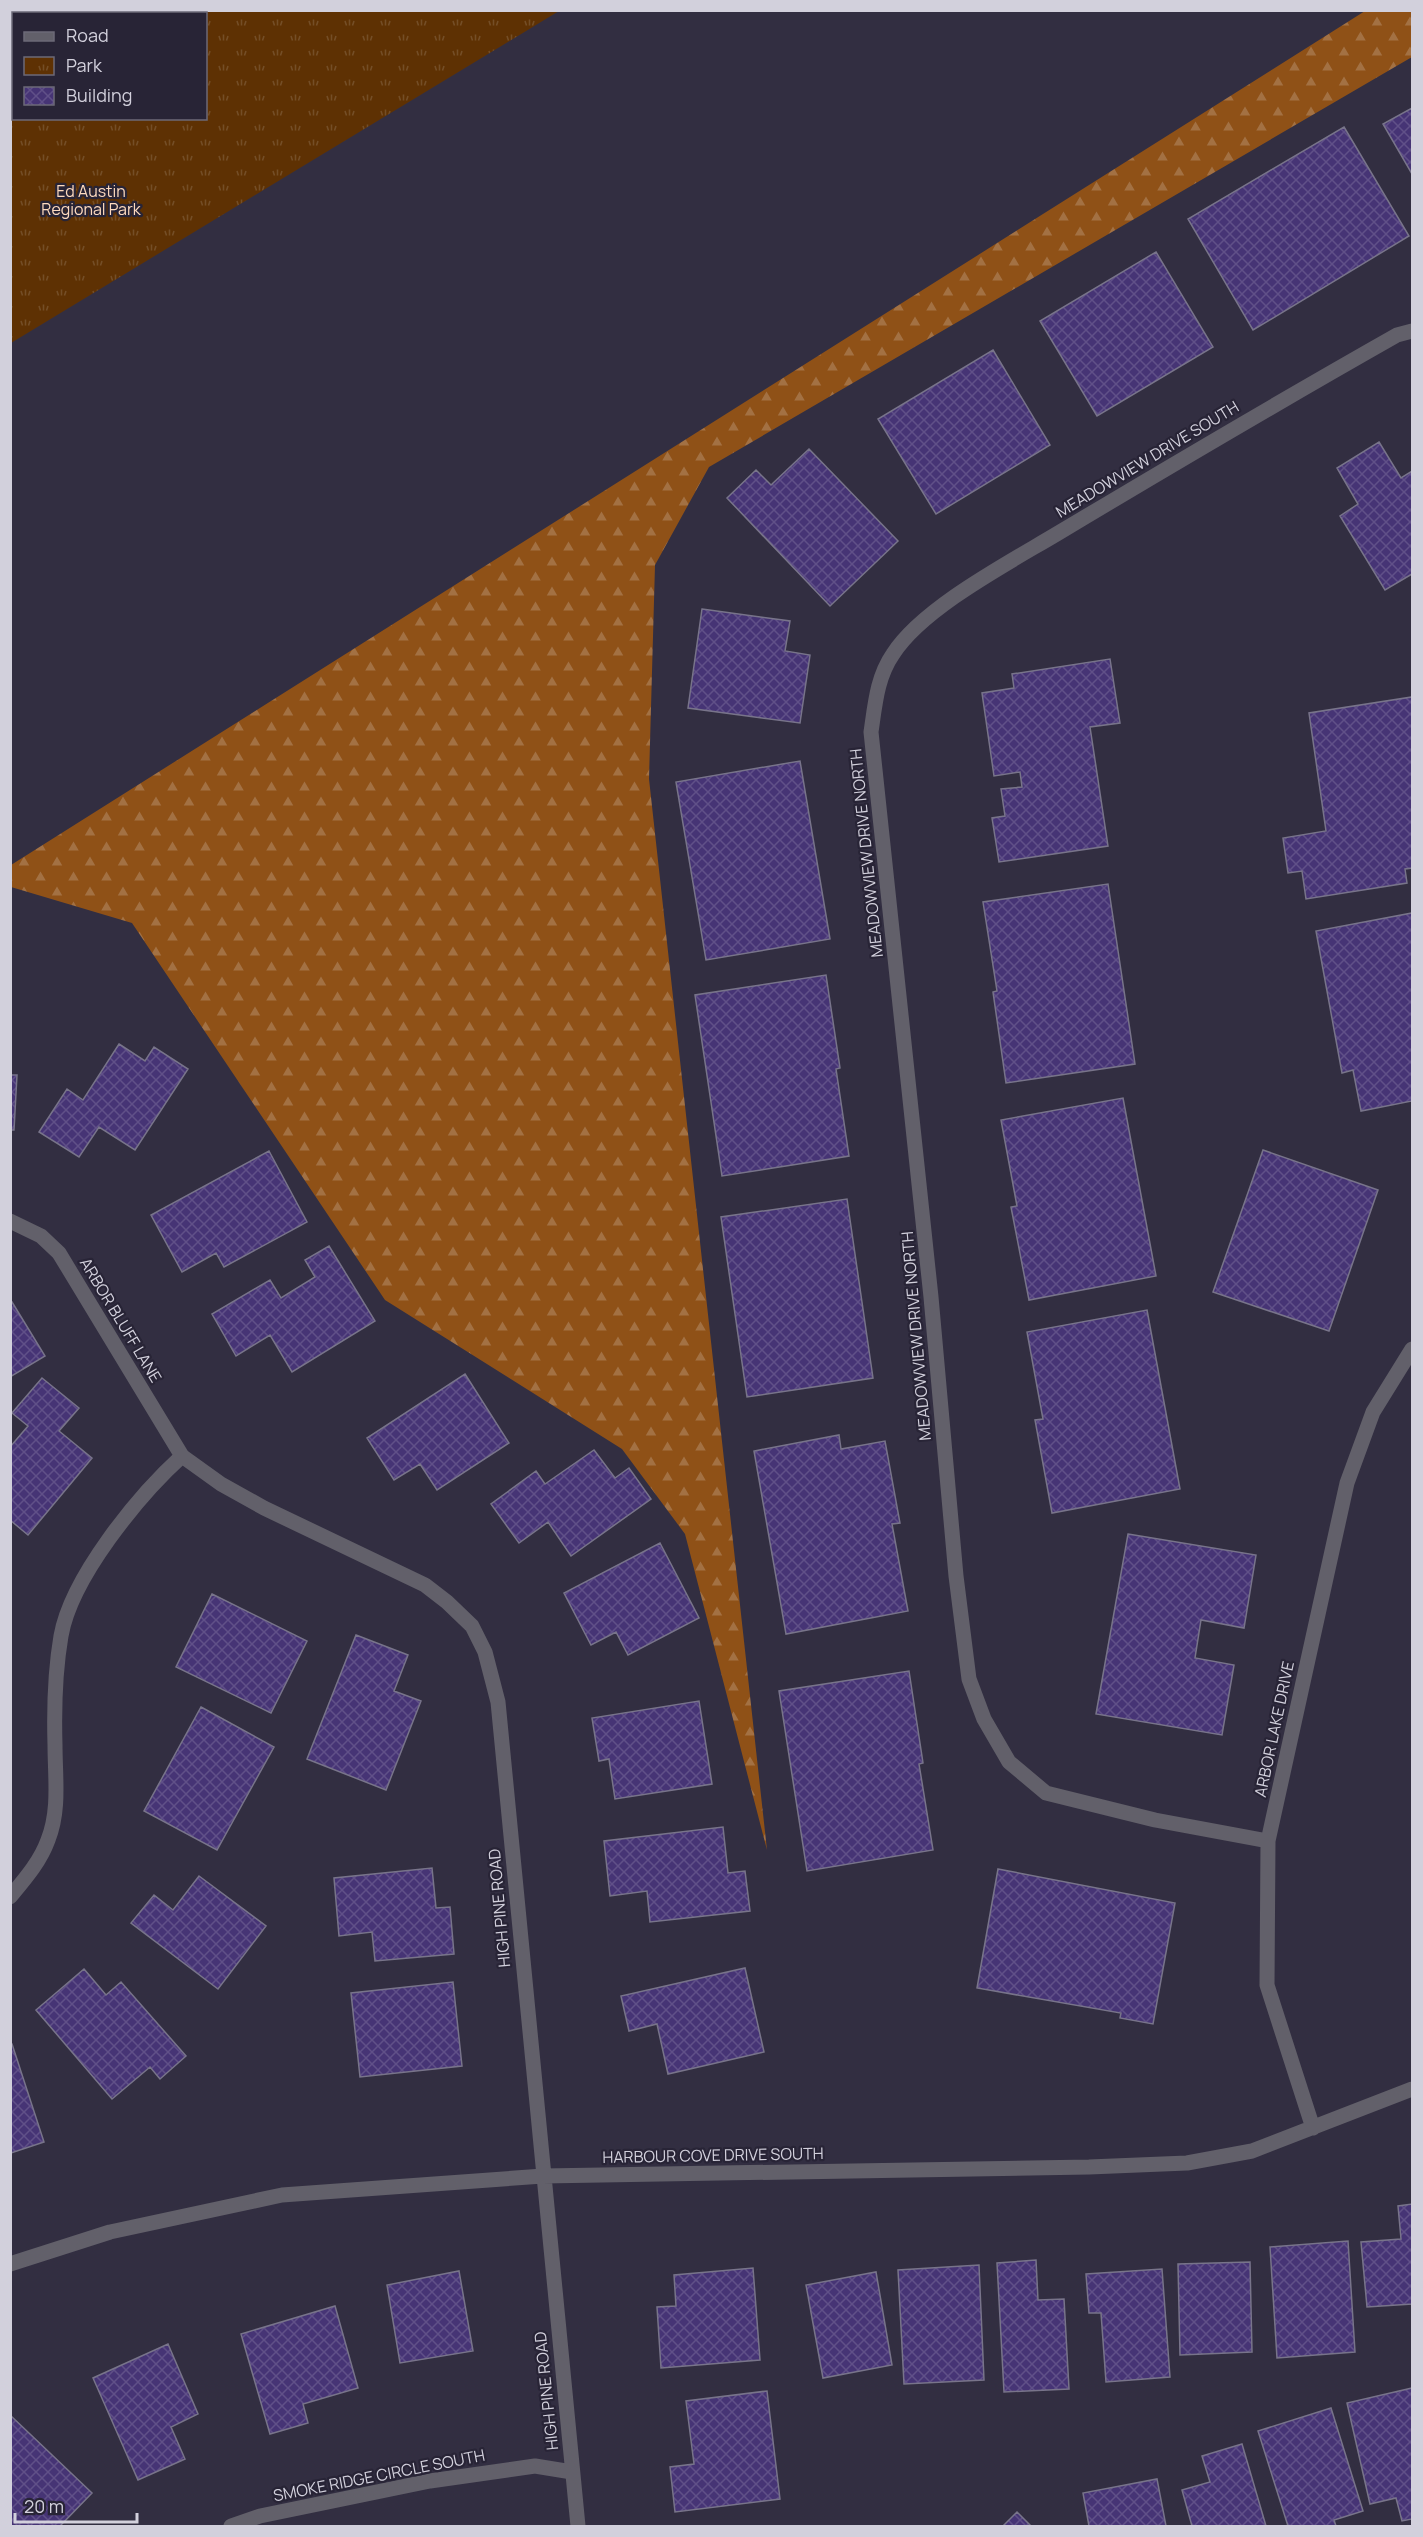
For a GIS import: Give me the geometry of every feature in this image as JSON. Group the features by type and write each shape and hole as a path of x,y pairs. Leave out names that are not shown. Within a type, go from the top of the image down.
{"street":[{"name":"MEADOWVIEW DRIVE SOUTH","path":"909,633 980,580 1397,335 1413,331"},
{"name":"MEADOWVIEW DRIVE NORTH","path":"909,633 892,654 879,683 871,732 931,1297 956,1576 969,1679 984,1719 1009,1762 1046,1793 1155,1820 1268,1841"},
{"name":"ARBOR BLUFF LANE","path":"10,1221 41,1236 59,1253 182,1456"},
{"name":"ARBOR LAKE DRIVE","path":"1313,2128 1267,1985 1268,1841 1347,1483 1373,1412 1413,1349"},
{"path":"10,1897 37,1864 49,1838 55,1809 56,1690 61,1634 78,1589 111,1538 155,1480 182,1456"},
{"name":"HIGH PINE ROAD","path":"182,1456 221,1485 264,1508 426,1585 472,1626 485,1652 498,1702 578,2526"},
{"name":"HARBOUR COVE DRIVE SOUTH","path":"10,2264 110,2232 282,2195 543,2176 1089,2167 1188,2163 1252,2151 1413,2089"},
{"name":"SMOKE RIDGE CIRCLE SOUTH","path":"231,2526 260,2516 430,2481 535,2466 572,2472"}],"green space":[{"name":"Ed Austin Regional Park","path":"11,10 559,11 11,343"},
{"path":"1365,11 1412,11 1412,57 709,467 655,565 649,779 767,1850 685,1534 622,1449 385,1300 132,923 11,887 11,865"}],"building":[{"path":"1412,108 1412,174 1383,124"},
{"path":"1344,127 1409,236 1253,330 1188,219"},
{"path":"1156,252 1213,347 1097,416 1040,321"},
{"path":"993,350 1050,445 936,514 878,419"},
{"path":"1379,442 1401,478 1412,471 1412,574 1385,590 1340,516 1358,504 1337,468"},
{"path":"809,449 898,541 830,606 727,498 756,470 771,485"},
{"path":"702,609 790,621 785,651 810,655 800,723 688,708"},
{"path":"1110,659 1120,723 1090,727 1108,846 999,862 992,818 1005,816 1001,789 1022,787 1020,772 994,776 982,693 1014,688 1012,674"},
{"path":"1412,697 1412,868 1405,869 1407,883 1306,899 1302,871 1288,873 1283,838 1326,831 1309,713"},
{"path":"800,761 830,939 706,960 676,782"},
{"path":"1108,884 1135,1064 1006,1083 993,992 997,991 983,902"},
{"path":"1412,913 1412,1101 1361,1111 1353,1070 1342,1073 1316,931"},
{"path":"826,975 840,1068 836,1069 849,1156 722,1176 695,995"},
{"path":"119,1044 145,1061 154,1047 188,1069 135,1150 99,1127 79,1157 39,1132 67,1089 83,1100"},
{"path":"10,1075 17,1075 14,1130 10,1130"},
{"path":"1123,1098 1156,1276 1029,1300 1011,1207 1017,1206 1001,1120"},
{"path":"1263,1150 1378,1190 1329,1331 1213,1292"},
{"path":"269,1151 307,1222 224,1267 216,1253 182,1272 151,1215"},
{"path":"847,1199 873,1378 747,1397 721,1217"},
{"path":"329,1246 375,1321 292,1372 270,1335 236,1356 212,1314 270,1280 281,1298 315,1277 305,1260"},
{"path":"12,1302 45,1356 10,1377 10,1303"},
{"path":"1147,1310 1180,1489 1052,1513 1035,1420 1043,1419 1027,1332"},
{"path":"465,1374 509,1443 437,1490 420,1464 394,1480 367,1438"},
{"path":"42,1378 79,1408 59,1431 92,1458 28,1535 10,1520 10,1447 28,1426 12,1413"},
{"path":"839,1435 841,1449 885,1441 900,1523 892,1524 908,1611 786,1634 754,1451"},
{"path":"594,1450 615,1478 629,1468 651,1499 571,1556 548,1522 519,1543 491,1504 536,1471 545,1484"},
{"path":"1128,1534 1256,1555 1244,1628 1201,1620 1195,1658 1234,1665 1222,1735 1096,1714"},
{"path":"660,1543 699,1618 628,1655 616,1632 591,1645 564,1593"},
{"path":"212,1594 307,1641 271,1713 176,1667"},
{"path":"356,1635 408,1655 394,1691 421,1701 386,1790 307,1759"},
{"path":"909,1671 923,1763 919,1764 933,1850 807,1871 779,1691"},
{"path":"699,1701 712,1784 615,1799 609,1759 599,1761 592,1718"},
{"path":"201,1707 274,1747 217,1850 144,1811"},
{"path":"723,1827 728,1873 745,1871 750,1911 650,1922 647,1891 610,1896 604,1841"},
{"path":"432,1868 436,1908 450,1907 454,1954 375,1961 372,1932 339,1936 334,1878"},
{"path":"998,1869 1175,1903 1153,2024 1120,2018 1121,2013 977,1988"},
{"path":"199,1876 266,1926 218,1989 131,1923 154,1895 173,1910"},
{"path":"745,1968 764,2052 668,2074 657,2024 629,2031 621,1996"},
{"path":"84,1969 106,1995 121,1982 186,2056 160,2079 150,2067 112,2099 36,2010"},
{"path":"453,1982 462,2066 360,2077 351,1993"},
{"path":"10,2044 12,2044 44,2142 11,2153"},
{"path":"1412,2204 1412,2304 1367,2307 1361,2242 1401,2239 1398,2206"},
{"path":"1348,2241 1355,2352 1277,2358 1270,2247"},
{"path":"1036,2260 1038,2300 1064,2299 1069,2389 1004,2392 997,2263"},
{"path":"1250,2262 1252,2352 1180,2355 1178,2264"},
{"path":"979,2265 984,2380 904,2384 898,2270"},
{"path":"753,2268 760,2360 661,2368 657,2307 676,2306 674,2275"},
{"path":"1162,2269 1170,2377 1106,2382 1101,2313 1089,2313 1086,2274"},
{"path":"459,2271 473,2351 400,2363 387,2285"},
{"path":"876,2272 892,2365 823,2378 806,2285"},
{"path":"335,2306 358,2388 303,2404 308,2423 270,2434 241,2334"},
{"path":"168,2344 198,2414 171,2427 185,2459 138,2480 93,2378"},
{"path":"1412,2388 1412,2519 1402,2521 1396,2498 1370,2504 1347,2403"},
{"path":"767,2391 780,2499 675,2512 670,2467 694,2464 686,2401"},
{"path":"1331,2408 1363,2511 1334,2520 1336,2526 1288,2526 1258,2431"},
{"path":"10,2415 92,2493 60,2526 10,2526"},
{"path":"1242,2444 1266,2526 1192,2526 1182,2490 1210,2482 1202,2456"},
{"path":"1157,2479 1166,2526 1089,2526 1083,2493"},
{"path":"1017,2512 1031,2526 1003,2526"}]}
